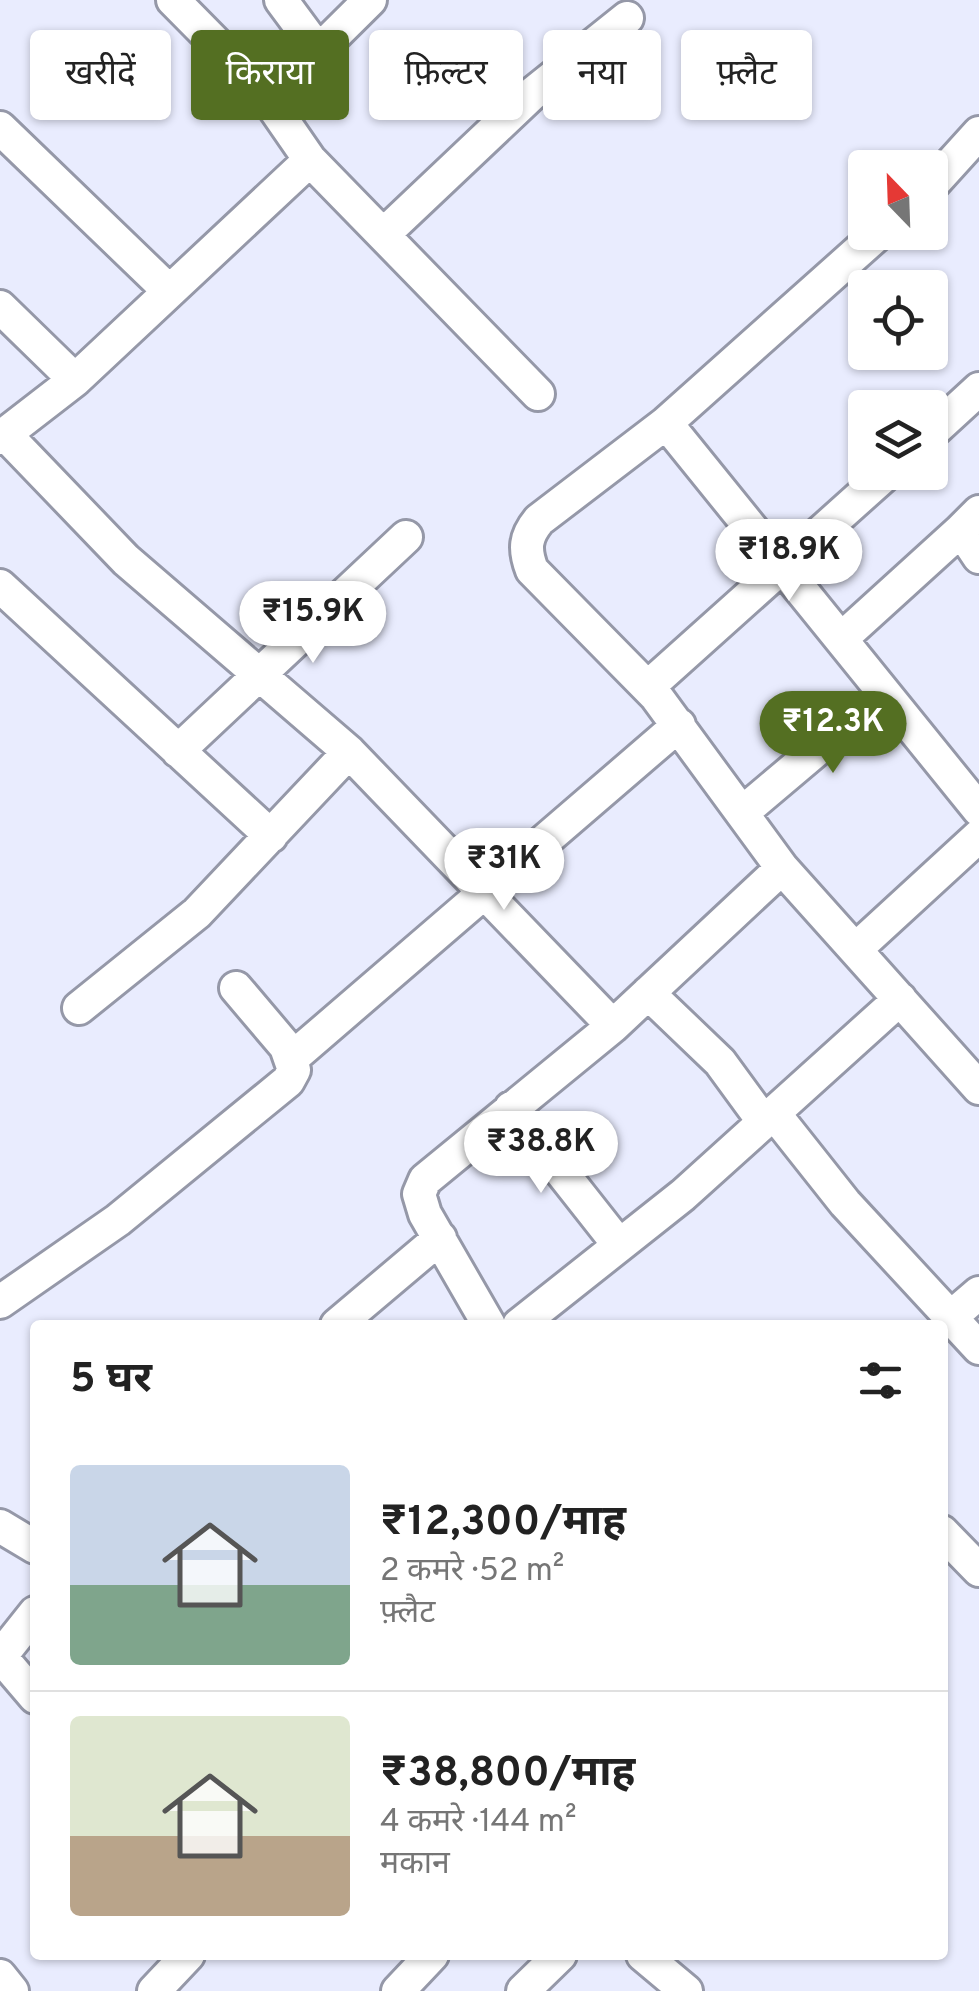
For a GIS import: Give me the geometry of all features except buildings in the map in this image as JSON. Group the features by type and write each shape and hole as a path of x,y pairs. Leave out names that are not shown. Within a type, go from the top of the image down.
{"street":[{"path":"173,0 202,30"},
{"path":"281,0 303,30"},
{"path":"339,30 370,0"},
{"path":"384,235 532,94 627,18"},
{"path":"283,120 310,160 538,394"},
{"path":"0,128 168,290"},
{"path":"948,167 979,133"},
{"path":"310,160 75,380 2,436 126,560 349,752 613,1026"},
{"path":"860,250 666,424 539,520 528,534 526,553 532,570 680,724 709,772 782,868 979,1088"},
{"path":"0,308 75,380"},
{"path":"948,418 979,390"},
{"path":"666,424 979,810"},
{"path":"648,687 868,490"},
{"path":"840,639 973,533"},
{"path":"178,750 406,537"},
{"path":"0,586 271,836"},
{"path":"742,812 884,693"},
{"path":"291,1059 680,724"},
{"path":"79,1008 196,913 349,752"},
{"path":"856,949 979,836"},
{"path":"486,1320 418,1194 425,1180 613,1026 782,868"},
{"path":"0,1302 118,1220 288,1082 294,1070 291,1059 236,988"},
{"path":"648,993 720,1062 758,1114 780,1122 845,1203 979,1348"},
{"path":"524,1320 772,1118 900,999"},
{"path":"511,1108 620,1245"},
{"path":"343,1320 440,1238"},
{"path":"950,1317 979,1292"},
{"path":"0,1526 30,1544"},
{"path":"948,1538 979,1570"},
{"path":"30,1619 0,1657 30,1692"},
{"path":"154,1991 183,1960"},
{"path":"398,1991 427,1960"},
{"path":"523,1991 555,1960"},
{"path":"649,1960 686,1991"},
{"path":"0,1976 12,1991"}]}
